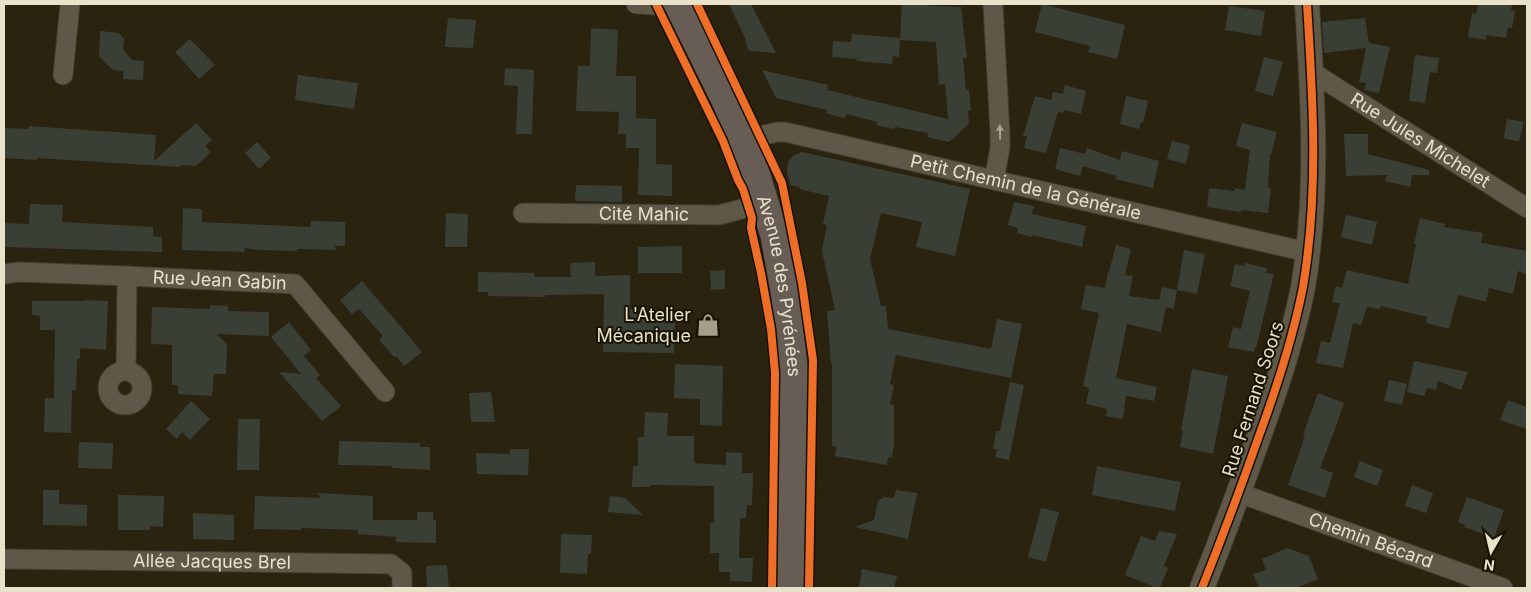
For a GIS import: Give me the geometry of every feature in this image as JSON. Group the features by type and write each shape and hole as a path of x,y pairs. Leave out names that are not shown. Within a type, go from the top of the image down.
{"main road":[{"name":"Avenue des Pyrénées","path":"678,4 743,140 775,236 785,294 794,372 792,588"}],"street":[{"path":"63,75 70,4"},
{"path":"636,4 661,4"},
{"path":"993,4 1000,134 1000,148 994,180"},
{"name":"Rue Fernand Soors","path":"1202,588 1239,493 1286,357 1302,287 1308,252 1314,161 1312,72 1307,4"},
{"name":"Rue Jules Michelet","path":"1312,72 1527,208"},
{"name":"Petit Chemin de la Générale","path":"743,140 785,132 1308,252"},
{"name":"Cité Mahic","path":"523,213 719,215 765,203"},
{"name":"Rue Jean Gabin","path":"4,274 19,272 295,284 385,392"},
{"path":"126,371 127,276"},
{"name":"Chemin Bécard","path":"1239,493 1503,588"},
{"name":"Allée Jacques Brel","path":"4,559 391,564 402,573 402,588"}],"building":[{"path":"729,4 751,4 776,53 749,51 746,40"},
{"path":"902,4 961,7 967,58 963,58 966,90 969,90 971,110 968,111 969,124 949,142 927,137 928,133 876,125 877,122 846,114 845,118 835,116 826,113 827,110 776,98 762,70 828,85 827,90 948,119 945,84 939,85 936,42 900,40"},
{"path":"1042,4 1125,25 1117,59 1088,52 1090,46 1035,32"},
{"path":"1478,4 1512,4 1511,10 1515,11 1512,28 1508,27 1506,38 1486,35 1486,40 1468,37 1472,13 1476,14"},
{"path":"1229,6 1265,11 1261,36 1225,30"},
{"path":"448,18 476,20 473,48 445,47"},
{"path":"1365,18 1369,43 1390,47 1379,93 1364,90 1366,83 1359,82 1366,48 1324,53 1322,22"},
{"path":"591,28 618,30 616,76 636,76 636,118 656,119 656,164 672,165 672,196 638,195 639,148 626,148 626,134 618,134 619,112 576,111 578,66 590,66"},
{"path":"100,31 119,33 124,39 123,49 132,60 144,61 143,80 123,79 123,71 113,70 99,56"},
{"path":"852,34 900,38 899,57 893,56 892,64 832,57 833,41 851,42"},
{"path":"190,39 215,65 199,79 175,52"},
{"path":"1415,55 1439,58 1437,73 1430,72 1425,103 1409,101"},
{"path":"1264,57 1283,62 1273,96 1255,91"},
{"path":"505,68 534,70 532,134 516,134 518,86 504,85"},
{"path":"298,75 358,83 354,109 295,100"},
{"path":"1065,85 1086,91 1081,114 1064,110 1063,113 1058,112 1046,153 1024,148 1027,136 1023,136 1035,96 1051,100 1053,92 1063,94"},
{"path":"1126,96 1148,101 1143,123 1141,122 1139,129 1120,124"},
{"path":"1507,119 1524,122 1519,142 1504,138"},
{"path":"196,123 212,140 205,146 211,152 196,166 180,165 180,167 37,158 37,160 4,158 4,128 29,129 29,126 156,135 154,161"},
{"path":"1242,123 1277,132 1270,154 1268,188 1271,189 1268,213 1242,210 1241,212 1207,207 1209,188 1234,191 1235,188 1245,190 1250,150 1236,146"},
{"path":"1344,134 1368,134 1368,154 1429,170 1429,175 1412,175 1410,187 1385,181 1387,175 1346,176"},
{"path":"1172,141 1190,145 1186,164 1167,159"},
{"path":"257,142 271,158 259,169 245,153"},
{"path":"1060,148 1085,154 1087,148 1120,160 1122,151 1159,161 1153,188 1115,179 1116,176 1083,166 1080,176 1055,169"},
{"path":"802,152 970,189 955,256 916,247 922,222 881,213 870,259 881,306 886,306 888,329 991,349 997,319 1022,324 1011,378 896,355 890,384 894,385 890,404 894,405 894,445 892,458 888,457 887,465 835,456 836,447 832,446 832,363 827,311 835,310 822,251 827,225 823,224 829,196 790,185 787,172 788,161 794,155"},
{"path":"576,185 622,186 622,202 575,201"},
{"path":"1014,202 1034,206 1032,214 1086,226 1082,247 1017,233 1018,228 1008,225"},
{"path":"30,204 63,205 62,222 153,227 153,236 162,237 162,252 4,247 4,223 29,224"},
{"path":"183,208 202,209 202,222 310,227 311,221 345,222 345,246 335,246 336,250 297,249 297,251 245,248 244,252 182,250"},
{"path":"446,213 468,214 467,247 445,247"},
{"path":"1346,215 1377,222 1372,245 1341,237"},
{"path":"1420,218 1445,224 1444,227 1483,233 1481,243 1527,251 1527,275 1518,271 1513,294 1489,288 1486,302 1458,295 1449,329 1426,323 1427,317 1381,306 1380,309 1367,307 1361,325 1353,323 1343,368 1316,363 1321,341 1330,343 1340,303 1332,302 1336,286 1342,288 1347,270 1408,284"},
{"path":"1116,245 1131,249 1125,275 1133,276 1129,296 1159,300 1162,287 1177,290 1174,309 1166,307 1161,332 1127,324 1116,378 1157,387 1154,401 1126,396 1123,419 1106,416 1107,409 1086,404 1089,388 1083,386 1099,313 1081,309 1086,285 1105,288"},
{"path":"682,246 682,273 638,273 638,247"},
{"path":"1184,250 1205,254 1197,294 1177,290"},
{"path":"595,262 595,276 630,275 630,309 675,310 674,353 603,352 604,294 545,295 545,297 488,296 488,292 478,292 478,272 534,273 534,277 571,277 570,263"},
{"path":"1245,263 1267,268 1266,273 1274,274 1254,352 1228,347 1233,327 1241,329 1250,291 1230,286 1235,264 1244,266"},
{"path":"725,270 725,289 711,290 710,271"},
{"path":"362,281 422,352 404,366 379,340 383,336 359,309 352,314 340,300"},
{"path":"32,301 108,301 106,350 80,348 80,358 77,359 76,390 72,390 71,433 44,432 45,398 54,398 55,330 40,330 40,316 32,315"},
{"path":"210,305 228,306 228,311 269,312 269,336 216,334 227,344 226,374 214,374 212,396 178,394 178,385 172,385 172,345 151,344 152,307 210,309"},
{"path":"289,322 311,350 304,356 320,375 316,378 341,406 322,421 279,372 301,374 271,337"},
{"path":"1414,361 1468,372 1461,390 1438,381 1436,390 1427,388 1424,396 1407,392"},
{"path":"675,364 723,366 722,426 700,425 700,399 674,398"},
{"path":"1192,369 1228,376 1213,454 1180,447 1183,431 1181,430"},
{"path":"1389,380 1407,384 1402,405 1384,401"},
{"path":"1010,382 1024,385 1009,460 995,457 997,449 993,449 996,431 1000,431"},
{"path":"491,392 495,422 471,422 469,393"},
{"path":"1318,393 1344,403 1320,468 1333,473 1325,498 1288,485"},
{"path":"1508,400 1527,407 1527,429 1500,420"},
{"path":"191,401 210,419 190,440 182,432 177,439 166,429"},
{"path":"645,412 668,413 667,436 694,436 694,463 726,465 726,452 742,453 742,473 753,473 752,505 747,505 746,518 740,518 739,558 753,558 752,582 730,581 730,572 719,572 719,553 710,553 710,523 714,523 714,486 650,485 650,487 632,487 633,466 638,466 638,437 644,437"},
{"path":"238,419 260,419 259,470 237,470"},
{"path":"339,441 420,443 420,447 430,447 430,470 392,468 392,466 338,465"},
{"path":"79,442 113,443 112,469 78,468"},
{"path":"510,449 529,449 528,475 477,474 476,453 510,454"},
{"path":"1360,461 1383,470 1377,486 1354,477"},
{"path":"1097,466 1181,482 1175,511 1092,495"},
{"path":"1412,485 1433,493 1426,513 1405,506"},
{"path":"43,490 59,490 59,504 87,505 87,526 43,525"},
{"path":"896,490 917,493 908,539 855,527 874,520 878,501 884,497 894,498"},
{"path":"317,493 373,496 373,520 417,520 417,512 433,512 433,520 436,520 436,543 396,542 396,537 358,534 358,530 254,529 255,496 321,498"},
{"path":"118,495 164,496 163,527 150,526 150,530 118,530"},
{"path":"610,496 625,498 643,515 608,512"},
{"path":"1467,497 1504,510 1494,538 1464,527 1465,525 1458,522"},
{"path":"1041,508 1059,512 1046,562 1028,557"},
{"path":"193,513 234,515 234,540 193,539"},
{"path":"1159,531 1177,534 1164,566 1168,568 1160,588 1157,588 1125,575 1141,536 1155,541"},
{"path":"561,534 592,535 591,554 588,554 587,574 560,573"},
{"path":"1287,548 1309,556 1318,579 1296,588 1259,588 1253,574 1266,570 1262,559"},
{"path":"447,565 449,588 427,588 426,566"},
{"path":"862,569 897,576 894,588 859,588"}],"cycle path":[{"path":"656,4 723,141 743,189 752,218 751,228 771,329 775,373 772,588"},
{"path":"697,4 782,183 802,283 813,360 809,588"},
{"path":"1202,588 1272,399 1289,344 1303,287 1308,252 1313,181 1313,110 1307,4"}],"place":[{"name":"L'Atelier Mécanique","path":"708,325"}]}
